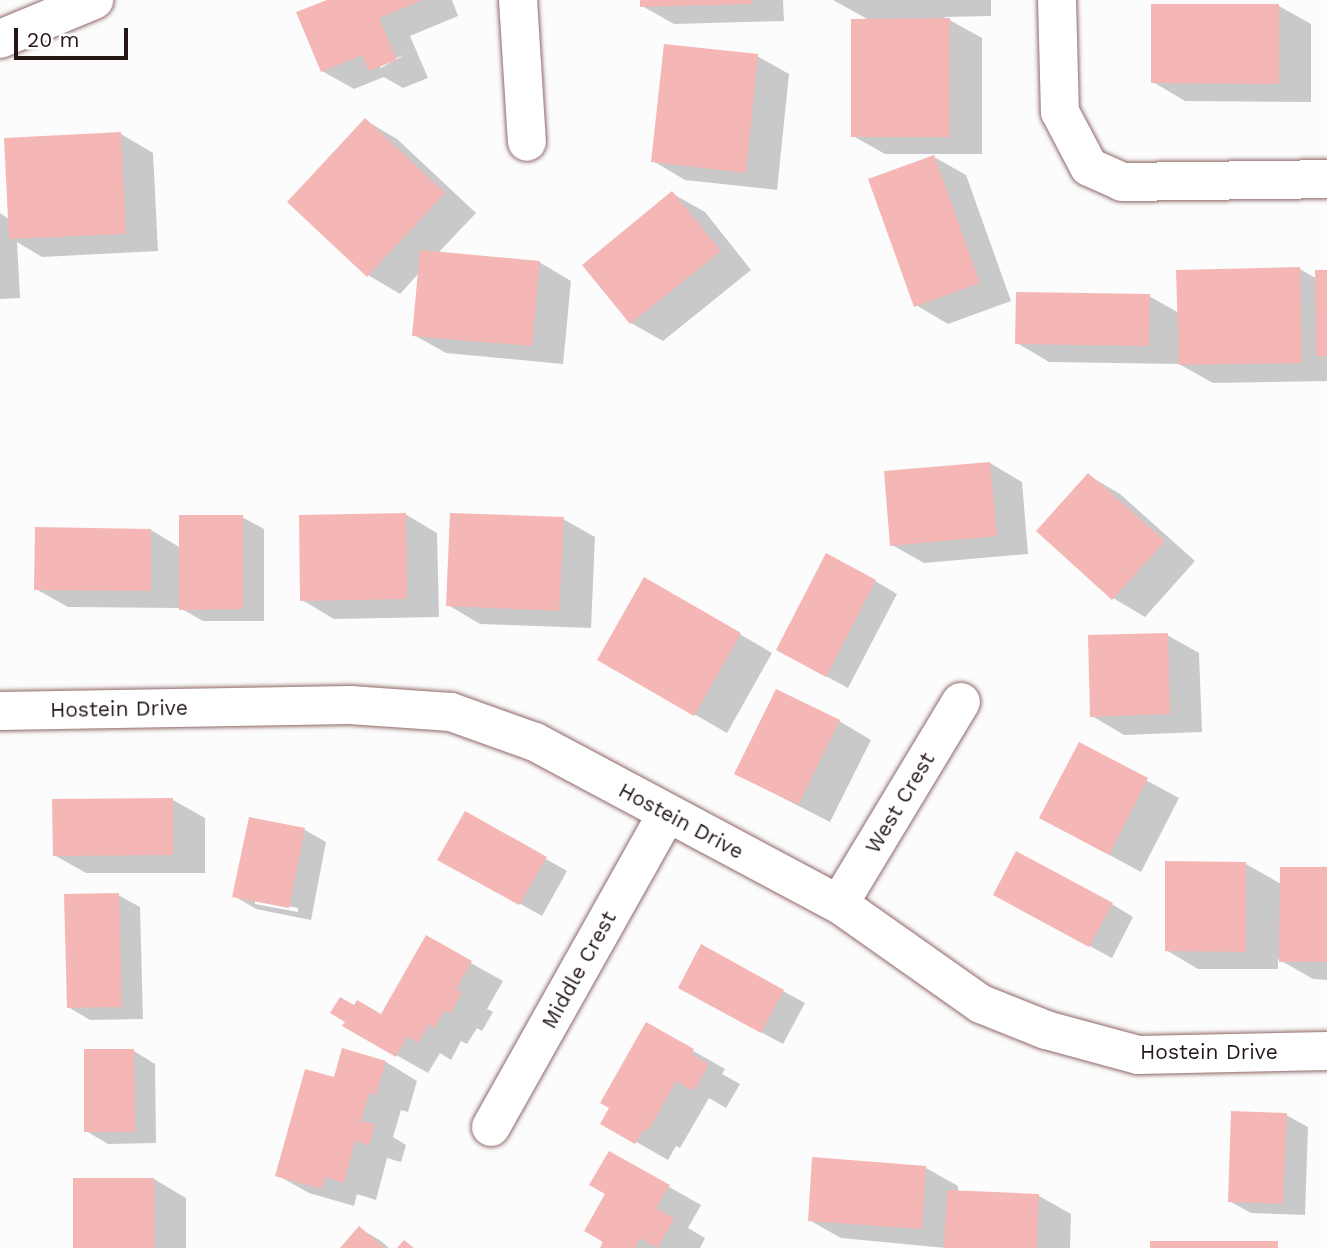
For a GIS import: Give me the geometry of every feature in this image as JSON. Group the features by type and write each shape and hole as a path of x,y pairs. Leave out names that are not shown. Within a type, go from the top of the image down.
{"street":[{"path":"0,39 94,0"},
{"path":"518,0 527,142"},
{"path":"1057,0 1060,112 1089,167 1122,182 1327,179"},
{"name":"West Crest","path":"839,904 961,702"},
{"name":"Hostein Drive","path":"0,711 350,705 451,712 536,741 667,814 839,904 981,1004 1046,1030 1138,1055 1327,1051"},
{"name":"Middle Crest","path":"491,1126 667,814"}],"building":[{"path":"327,0 422,0 379,18 397,60 369,71 362,55 321,72 296,12"},
{"path":"640,0 752,0 752,4 640,7"},
{"path":"1151,4 1279,4 1279,84 1151,83"},
{"path":"950,18 950,137 851,137 851,19"},
{"path":"664,44 758,54 746,173 651,162"},
{"path":"365,118 445,193 367,277 287,202"},
{"path":"121,132 126,234 9,239 4,138"},
{"path":"934,155 980,283 914,307 868,179"},
{"path":"672,191 721,251 630,324 582,265"},
{"path":"420,250 540,261 532,346 412,336"},
{"path":"1300,267 1302,363 1179,365 1176,270"},
{"path":"1315,270 1327,270 1327,356 1316,356"},
{"path":"1016,292 1150,294 1149,346 1015,344"},
{"path":"990,462 997,536 890,546 884,471"},
{"path":"1088,473 1165,541 1112,600 1036,531"},
{"path":"406,513 407,599 300,601 299,515"},
{"path":"450,513 564,517 559,611 446,606"},
{"path":"179,515 243,515 243,609 179,610"},
{"path":"35,527 151,529 151,591 34,590"},
{"path":"826,553 876,580 826,677 776,650"},
{"path":"644,577 741,633 694,716 597,660"},
{"path":"1168,633 1170,714 1090,717 1088,635"},
{"path":"776,689 840,720 798,805 734,774"},
{"path":"1079,742 1148,778 1109,855 1039,818"},
{"path":"173,798 173,855 53,856 52,799"},
{"path":"465,811 547,857 519,905 437,860"},
{"path":"249,817 305,828 289,908 232,897"},
{"path":"1016,851 1113,903 1089,947 993,895"},
{"path":"1165,861 1246,862 1246,952 1165,951"},
{"path":"1280,867 1327,867 1327,962 1279,962"},
{"path":"119,893 122,1007 67,1008 64,894"},
{"path":"426,935 472,961 456,989 462,992 450,1014 444,1011 435,1028 429,1024 418,1043 407,1036 396,1057 342,1026 345,1022 330,1013 340,997 354,1005 357,1000 381,1014"},
{"path":"701,944 784,990 761,1033 678,988"},
{"path":"646,1022 694,1049 691,1054 709,1064 694,1091 676,1081 648,1131 644,1129 635,1144 600,1124 609,1108 600,1103"},
{"path":"342,1048 386,1061 376,1095 369,1093 361,1121 375,1124 369,1145 355,1141 344,1183 325,1177 322,1189 275,1176 305,1069 334,1077"},
{"path":"84,1049 134,1049 135,1132 84,1132"},
{"path":"1231,1111 1287,1113 1283,1204 1228,1202"},
{"path":"609,1151 670,1185 656,1208 674,1218 658,1248 640,1238 635,1248 600,1248 603,1242 584,1231 605,1194 589,1185"},
{"path":"812,1157 926,1166 922,1229 808,1221"},
{"path":"73,1178 154,1178 155,1248 73,1248"},
{"path":"947,1190 1039,1194 1037,1248 944,1248"},
{"path":"359,1226 384,1248 340,1248"},
{"path":"404,1240 414,1248 397,1248"},
{"path":"1150,1241 1278,1241 1278,1248 1150,1248"}]}
